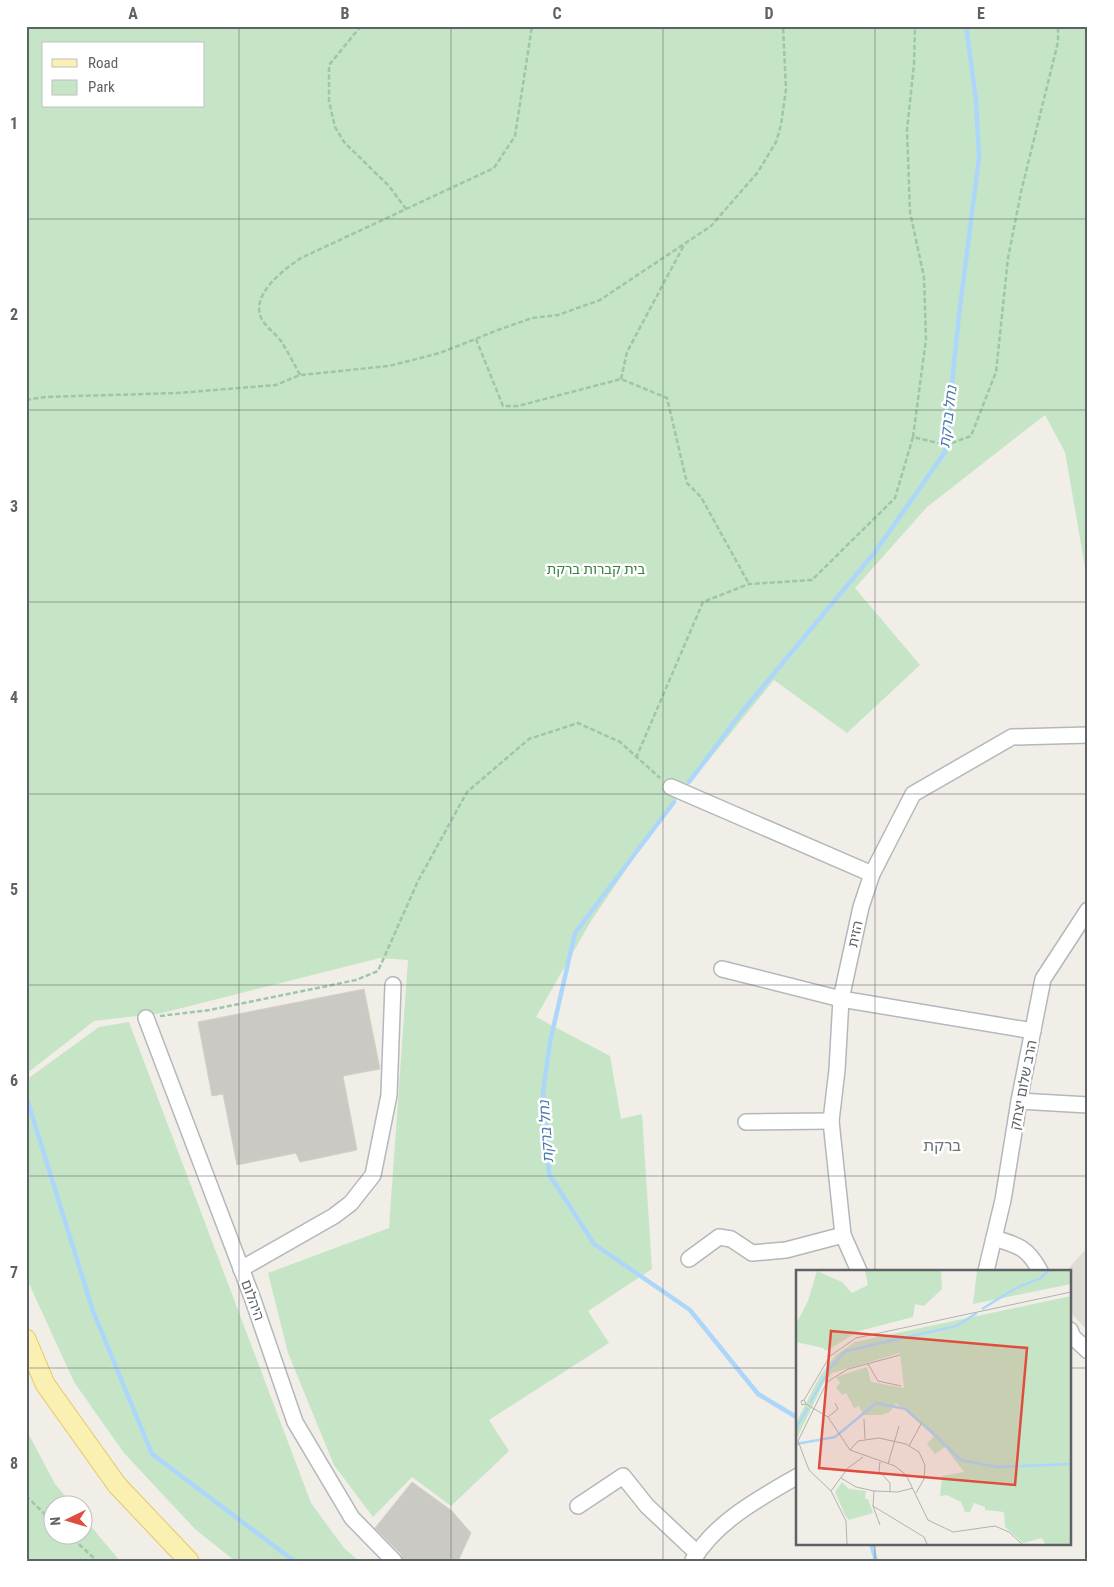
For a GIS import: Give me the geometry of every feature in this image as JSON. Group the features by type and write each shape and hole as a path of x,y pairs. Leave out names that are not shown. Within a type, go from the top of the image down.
{"main road":[{"path":"26,1338 45,1384 117,1485 189,1561"}],"street":[{"name":"הזית","path":"859,1270 843,1235 831,1121 837,1070 841,999 860,907 872,874 913,794 1012,737 1088,735"},
{"path":"671,787 872,874"},
{"name":"הרב שלום יצחק","path":"986,1270 1003,1200 1019,1101 1043,979 1088,910"},
{"path":"722,969 841,999 1033,1032"},
{"path":"241,1269 334,1216 351,1203 374,1175 389,1095 393,985"},
{"name":"היהלום","path":"146,1018 241,1269 294,1422 352,1518 394,1561"},
{"path":"1019,1101 1088,1104"},
{"path":"746,1122 831,1121"},
{"path":"689,1259 719,1236 731,1239 752,1253 786,1250 843,1235"},
{"path":"994,1238 1018,1245 1029,1252 1039,1270"},
{"path":"1072,1334 1088,1351"},
{"path":"578,1506 623,1476 647,1506 695,1557 722,1526 750,1504 796,1477"}],"path":[{"path":"361,26 329,65 329,101 335,127 344,142 389,186 406,210"},
{"path":"300,375 280,340 262,320 259,312 263,294 279,273 301,258 494,168 515,136 532,26"},
{"path":"26,400 45,396 178,393 276,385 300,375 389,366 440,353 532,318 558,315 600,300 711,226 758,172 776,142 786,89 783,26"},
{"path":"636,758 703,602 749,584 812,580 895,498 912,437 926,339 924,277 910,212 907,130 914,64 915,26"},
{"path":"912,437 946,445 970,436 996,372 1008,258 1021,192 1058,42 1058,26"},
{"path":"621,379 627,352 685,243"},
{"path":"476,338 503,406 518,406 621,379 667,398 687,483 701,497 721,530 749,584"},
{"path":"146,1018 210,1010 356,980 378,971 418,881 467,792 529,739 578,723 620,742 671,787"},
{"path":"26,1496 42,1511"},
{"path":"79,1544 97,1561"}],"shaded area":[{"path":"1088,1247 1088,1331 1072,1314 1072,1270 1067,1270"}],"green space":[{"name":"בית קברות ברקת","path":"26,26 1088,26 1088,584 1065,452 1045,415 927,507 855,588 920,665 847,733 774,680 660,820 591,921 536,1017 610,1056 621,1119 642,1114 652,1269 588,1311 609,1343 489,1420 509,1451 451,1506 412,1477 373,1517 334,1465 288,1353 268,1273 389,1228 408,960 380,958 162,1013 94,1021 26,1074"},
{"path":"129,1022 311,1503 344,1548 359,1561 235,1561 195,1529 124,1453 74,1382 26,1277 26,1080 99,1027"},
{"path":"26,1429 55,1484 64,1494 42,1494 42,1544 92,1544 92,1528 120,1561 26,1561"}],"building":[{"path":"364,989 380,1069 343,1076 357,1150 300,1162 296,1153 237,1165 223,1094 212,1096 198,1022"},
{"path":"412,1482 452,1511 471,1533 458,1561 403,1561 401,1554 375,1528"}],"waterway":[{"name":"נחל ברקת","path":"689,782 741,713 875,552 945,452 959,315 979,158 976,100 966,26"},
{"name":"נחל ברקת","path":"674,802 575,933 550,1042 543,1092 549,1174 594,1244 690,1310 758,1394 796,1417"},
{"path":"26,1096 93,1311 152,1454 294,1561"},
{"name":"נחל ברקת","path":"871,1544 876,1561"}],"district":[{"name":"ברקת","path":"942,1145"}]}
